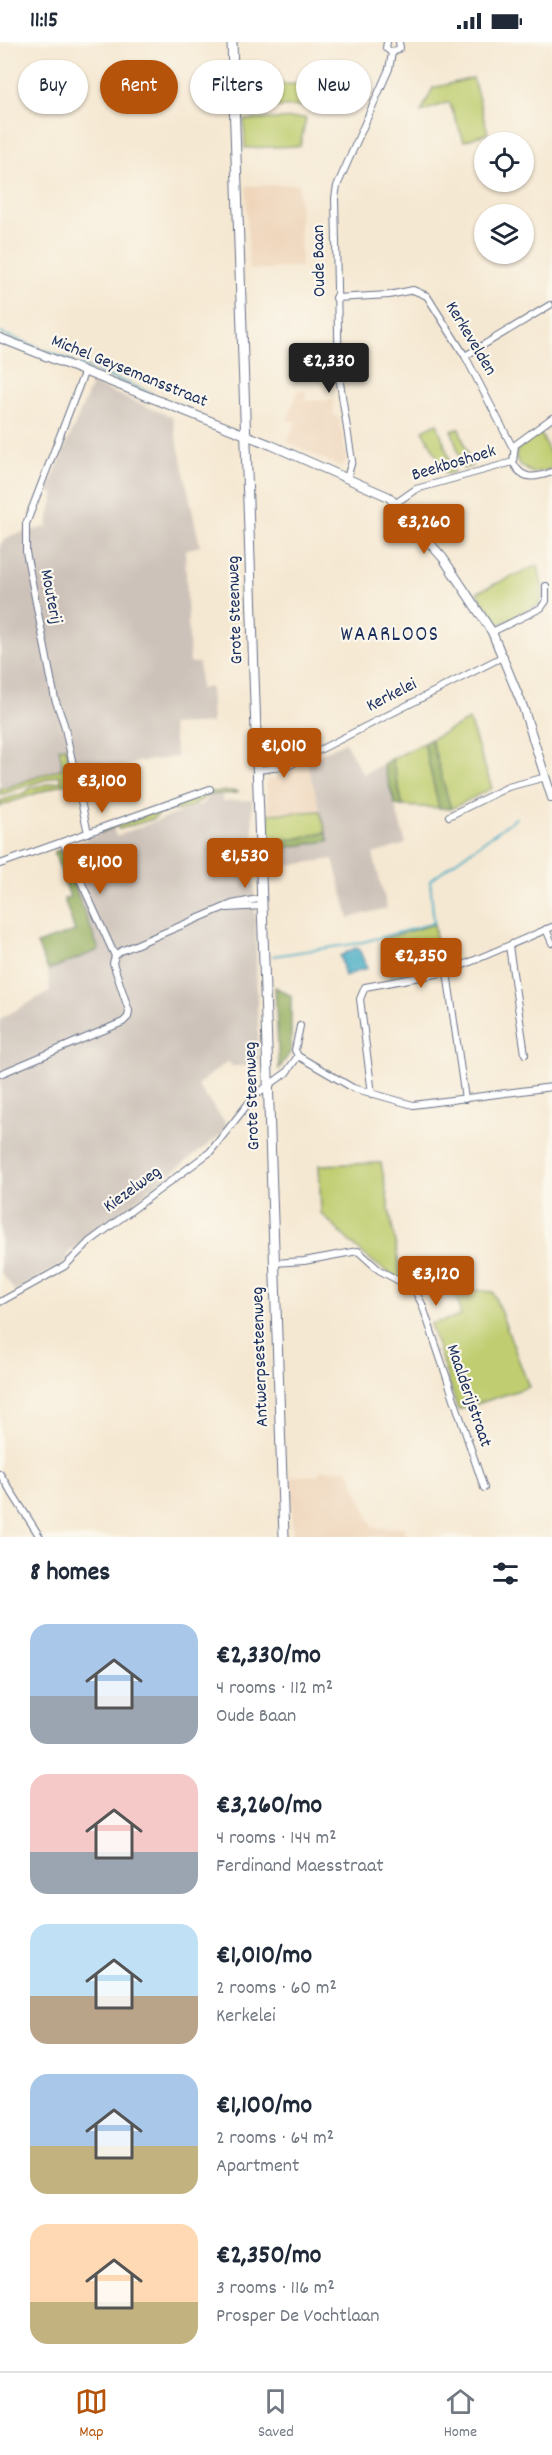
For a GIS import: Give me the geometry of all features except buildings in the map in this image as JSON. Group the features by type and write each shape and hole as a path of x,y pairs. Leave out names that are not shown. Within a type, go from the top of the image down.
{"main road":[{"name":"Grote Steenweg","path":"232,42 272,1177"},
{"name":"Antwerpsesteenweg","path":"272,1177 284,1537"}],"street":[{"name":"Oude Baan","path":"347,478 352,461 339,376 336,298 337,186 389,69 392,53 398,51 399,42"},
{"path":"385,43 387,50 392,53"},
{"name":"Kerkevelden","path":"336,298 420,291 427,296 465,356 513,448"},
{"path":"465,356 550,305"},
{"name":"Michel Geysemansstraat","path":"0,338 347,478 383,493 396,503 458,578 492,632 504,656 552,798"},
{"name":"Mouterij","path":"84,373 30,508 26,538 55,699 64,724 87,833"},
{"path":"513,462 513,448 518,442 552,418"},
{"name":"Beekboshoek","path":"396,503 416,489 513,462 520,473 528,477 552,472"},
{"path":"492,632 541,609 546,601 546,586"},
{"name":"Kerkelei","path":"258,766 288,766 504,656"},
{"path":"449,816 508,787 546,777"},
{"path":"0,864 210,789"},
{"path":"0,1074 123,1022 128,1017 129,1011 114,970 115,956 63,842"},
{"path":"115,956 232,904 263,902"},
{"path":"372,1094 361,992 373,984 447,972 549,928 552,943"},
{"path":"509,946 525,1054"},
{"path":"447,972 465,1099"},
{"path":"300,1026 295,1050 298,1056 353,1088 417,1105 552,1087"},
{"name":"Kiezelweg","path":"0,1302 65,1266 89,1242 210,1152 255,1095 286,1073 298,1056"},
{"name":"Maalderijstraat","path":"274,1263 304,1261 358,1251 379,1270 414,1289 422,1304 483,1488"},
{"path":"0,1474 40,1537"}],"shaded area":[{"path":"299,184 301,267 249,270 246,186"},
{"path":"92,384 172,417 200,546 185,550 190,663 199,663 200,689 210,687 212,723 171,725 177,757 138,762 80,782 72,781 65,747 59,749 63,768 0,790 0,544 12,535 47,527 54,494 47,491"},
{"path":"298,390 306,390 306,401 333,400 334,415 339,418 347,461 341,467 287,442 296,422 287,419"},
{"path":"345,742 363,774 383,764 406,844 373,854 387,908 349,918 333,859 270,868 269,850 328,841 307,761"},
{"path":"307,761 320,811 268,814 266,778 274,778"},
{"path":"211,795 222,795 223,801 252,800 259,1066 232,1066 228,1061 197,1085 227,1125 223,1133 69,1252 66,1262 15,1291 0,1271 0,1019 50,991 48,970 37,944 75,931 64,899 70,897 54,852 113,828 116,836 202,804"},
{"path":"348,1469 373,1528 404,1527 405,1537 293,1537 291,1476 319,1475 320,1470"}],"green space":[{"path":"473,78 488,132 474,132 474,138 464,141 449,102 421,112 433,88"},
{"path":"284,84 296,84 296,106 284,107"},
{"path":"306,118 300,146 245,148 244,120"},
{"path":"437,423 454,472 446,474 423,430"},
{"path":"459,428 472,466 463,469 452,431"},
{"path":"540,432 552,458 552,469 533,473 518,462 516,456 517,451 526,441"},
{"path":"538,565 543,590 540,604 498,625 477,592"},
{"path":"469,720 492,788 451,809 431,739"},
{"path":"431,739 451,809 439,808 424,743"},
{"path":"424,743 439,808 403,806 392,759"},
{"path":"66,747 72,781 0,806 0,801 24,793 31,788 62,781 59,775 0,795 0,790 63,768 59,748"},
{"path":"392,759 403,806 395,805 383,764"},
{"path":"238,791 237,793 207,795 183,810 166,808 153,819 119,829 117,826 101,833 100,831 209,792"},
{"path":"320,811 326,832 295,839 269,840 268,814"},
{"path":"326,832 329,841 269,850 269,840 295,839"},
{"path":"60,850 99,950 48,970 37,944 75,931 64,899 70,897 54,852"},
{"path":"434,924 437,945 432,947 434,964 437,967 389,975 383,939"},
{"path":"275,987 291,996 291,1051 279,1069"},
{"path":"381,1163 402,1281 369,1258 321,1213 319,1165"},
{"path":"455,1288 493,1292 529,1387 458,1410 430,1324 461,1316"}],"water":[{"path":"355,948 359,949 367,968 345,976 340,956"}],"waterway":[{"path":"0,333 40,348"},
{"path":"45,350 73,362"},
{"path":"78,364 151,393"},
{"path":"273,956 359,943 434,923 430,880 516,818"}],"district":[{"name":"WAARLOOS","path":"390,636"}]}
